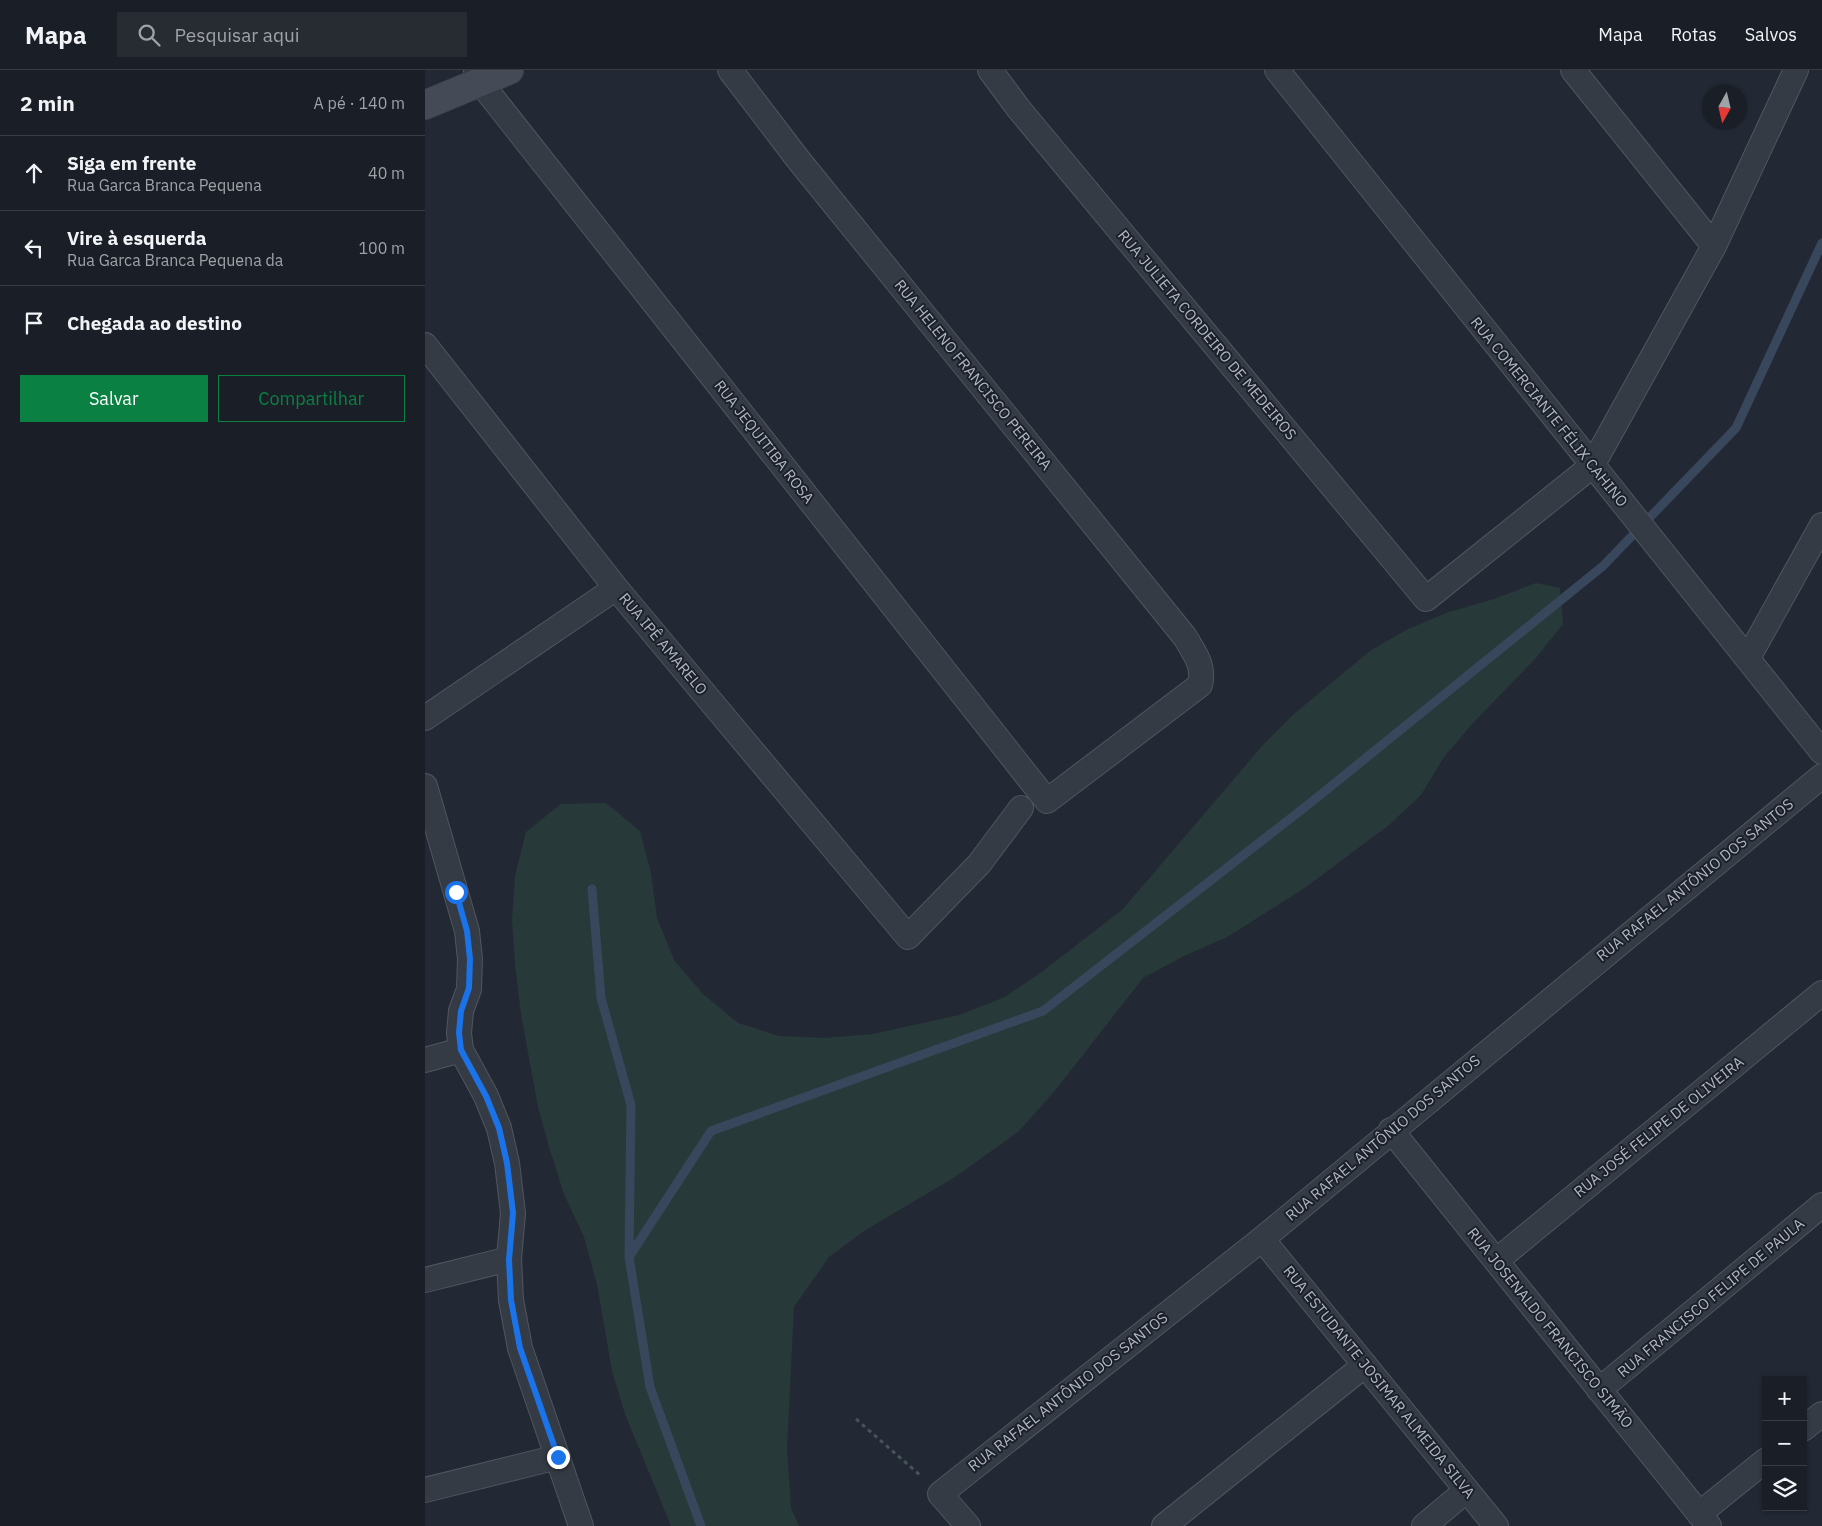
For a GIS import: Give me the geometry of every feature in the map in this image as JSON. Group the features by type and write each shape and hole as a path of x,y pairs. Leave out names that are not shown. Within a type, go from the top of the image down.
{"street":[{"path":"425,105 478,76 509,70"},
{"name":"RUA HELENO FRANCISCO PEREIRA","path":"729,70 797,158 1185,637 1201,664 1202,676 1200,685 1047,801"},
{"name":"RUA JULIETA CORDEIRO DE MEDEIROS","path":"990,70 1018,108 1426,599 1591,466"},
{"name":"RUA COMERCIANTE FÉLIX CAHINO","path":"1277,70 1591,466 1822,752"},
{"path":"1573,70 1714,246"},
{"path":"1591,466 1714,246 1796,70"},
{"name":"RUA JEQUITIBA ROSA","path":"478,76 1047,801"},
{"name":"RUA IPÊ AMARELO","path":"425,345 616,588 908,937 979,864 1021,808"},
{"path":"1748,658 1822,525"},
{"path":"425,718 616,588"},
{"name":"RUA RAFAEL ANTÔNIO DOS SANTOS","path":"939,1494 1263,1238 1391,1130 1822,776"},
{"path":"425,786 433,843 467,931 470,959 469,988 461,1011 459,1033 461,1050 486,1096 499,1128 507,1163 513,1213 509,1260 511,1300 520,1348 581,1526"},
{"name":"RUA JOSÉ FELIPE DE OLIVEIRA","path":"1496,1261 1822,993"},
{"path":"425,1060 461,1050"},
{"name":"RUA JOSENALDO FRANCISCO SIMÃO","path":"1391,1130 1704,1520"},
{"name":"RUA FRANCISCO FELIPE DE PAULA","path":"1599,1390 1822,1205"},
{"name":"RUA ESTUDANTE JOSIMAR ALMEIDA SILVA","path":"1263,1238 1496,1526"},
{"path":"425,1280 509,1260"},
{"path":"1164,1526 1365,1365"},
{"path":"1807,1427 1822,1414"},
{"path":"425,1490 558,1457"},
{"path":"1704,1520 1762,1464"},
{"path":"1424,1526 1467,1490"},
{"path":"939,1494 968,1526"}],"path":[{"path":"856,1419 895,1451 939,1494"}],"shaded area":[{"path":"1536,583 1560,588 1563,624 1535,659 1472,724 1444,757 1421,795 1389,825 1306,887 1229,936 1184,956 1143,978 1054,1092 1018,1132 955,1177 864,1231 829,1257 794,1307 787,1449 791,1508 799,1526 671,1526 625,1414 612,1371 597,1284 584,1237 564,1194 538,1107 521,1014 512,920 515,876 526,832 561,804 606,803 640,831 651,873 657,918 674,960 703,994 738,1023 779,1036 824,1038 873,1034 959,1015 1005,997 1043,971 1123,909 1263,745 1295,713 1370,651 1406,630 1449,612 1494,599"}],"waterway":[{"path":"701,1526 650,1387 629,1257 711,1131 1043,1011 1309,804 1603,566 1736,428 1822,243"},
{"path":"592,889 601,998 631,1105 629,1257"}],"route":[{"path":"456,892 467,931 470,959 469,988 461,1011 459,1033 461,1050 486,1096 499,1128 507,1163 513,1213 509,1260 511,1300 520,1348 540,1411 558,1457"}]}
